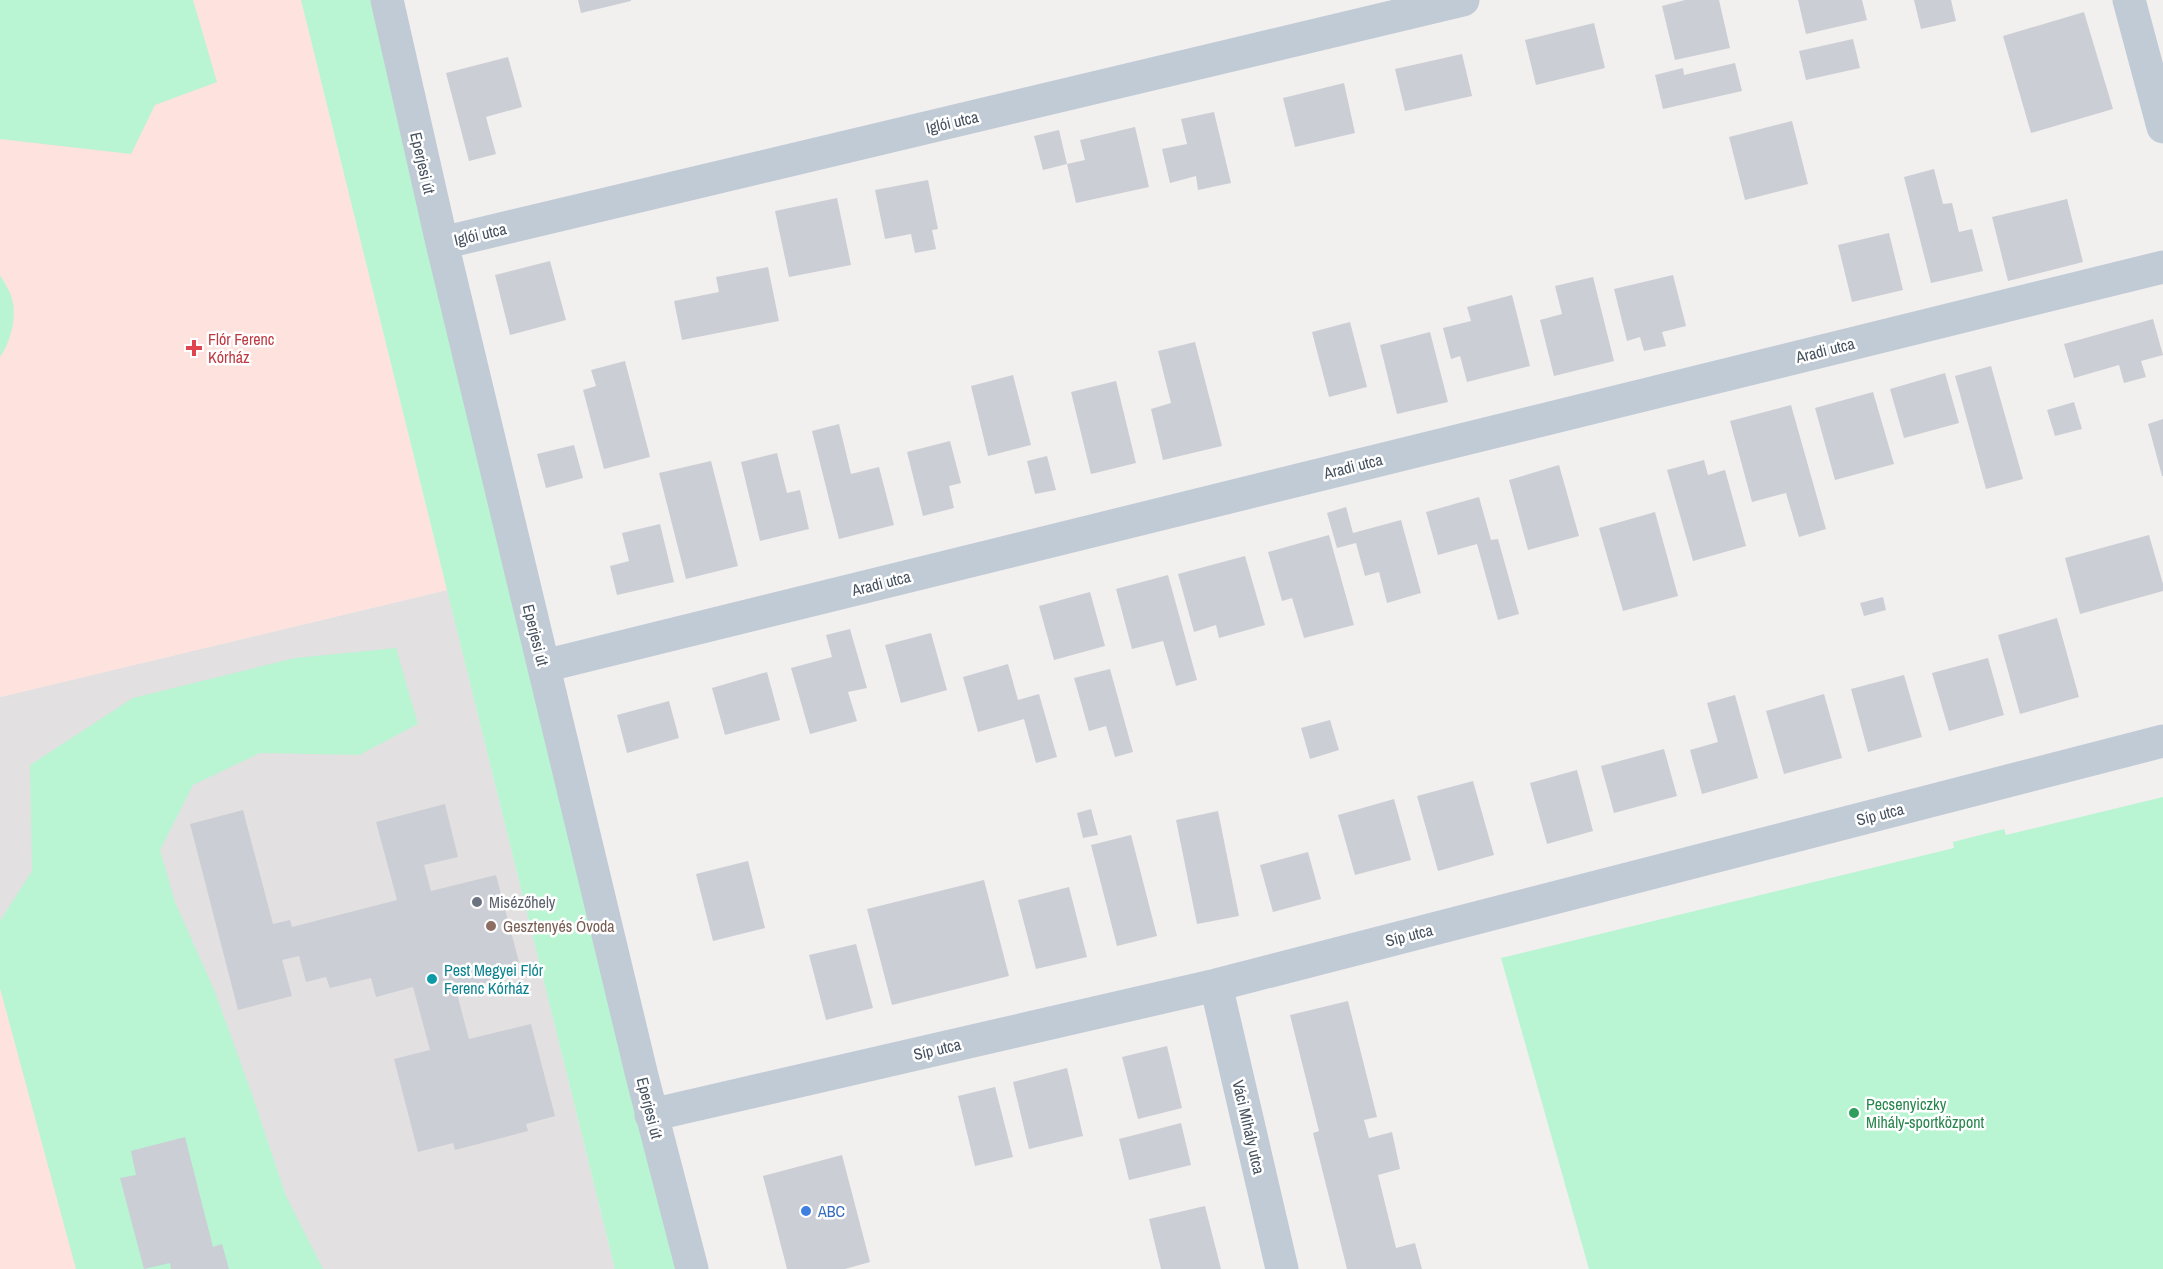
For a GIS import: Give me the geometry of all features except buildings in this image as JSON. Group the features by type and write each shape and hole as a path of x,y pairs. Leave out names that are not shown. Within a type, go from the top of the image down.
{"street":[{"name":"Eperjesi út","path":"387,0 442,243 651,1115 692,1269"},
{"name":"Iglói utca","path":"442,243 1462,0"},
{"path":"2129,0 2163,126"},
{"name":"Aradi utca","path":"544,666 2163,267"},
{"name":"Síp utca","path":"651,1115 1216,985 2163,741"},
{"name":"Váci Mihály utca","path":"1216,985 1282,1269"}],"shaded area":[{"name":"Flór Ferenc Kórház","path":"0,0 301,0 447,590 0,697"},
{"path":"447,590 615,1269 76,1269 0,988 0,697"},
{"path":"0,988 76,1269 0,1269"}],"green space":[{"path":"0,0 193,0 217,82 155,105 131,154 0,139"},
{"path":"301,0 401,0 679,1269 615,1269"},
{"path":"0,275 10,293 14,311 10,336 0,357"},
{"path":"396,648 418,724 359,755 260,753 193,785 160,850 175,902 215,992 286,1196 323,1269 76,1269 0,988 0,921 32,871 30,765 133,698 295,658"},
{"name":"Pecsenyiczky Mihály-sportközpont","path":"2163,797 2163,1269 1589,1269 1501,958 1954,848 1953,842 2004,829 2006,835"}],"place":[{"name":"Flór Ferenc Kórház","path":"194,348"},
{"name":"Misézőhely","path":"477,902"},
{"name":"Gesztenyés Óvoda","path":"491,926"},
{"name":"Pest Megyei Flór Ferenc Kórház","path":"432,979"},
{"name":"Pecsenyiczky Mihály-sportközpont","path":"1854,1113"},
{"name":"ABC","path":"806,1211"}]}
